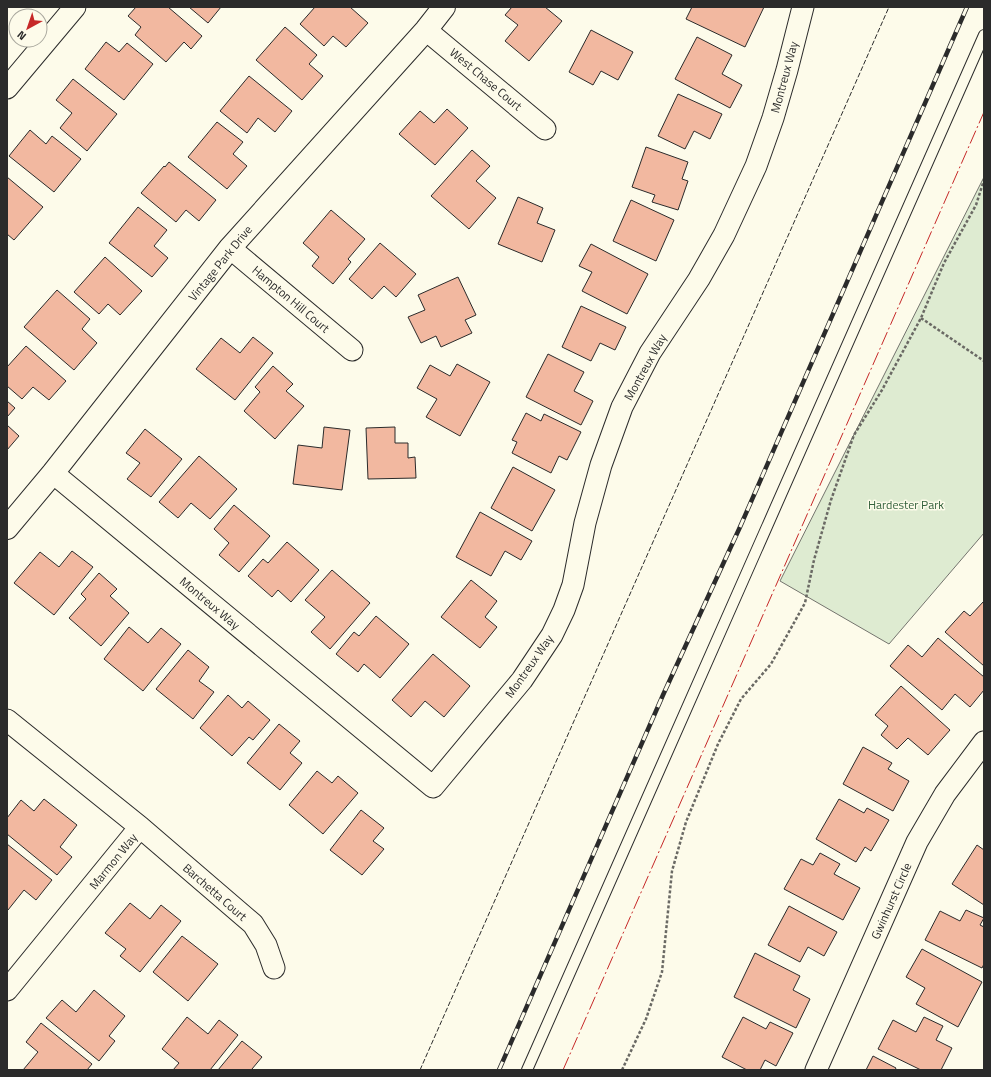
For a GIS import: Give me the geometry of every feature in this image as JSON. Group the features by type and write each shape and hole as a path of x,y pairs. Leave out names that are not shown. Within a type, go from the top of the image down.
{"street":[{"path":"7,88 75,7"},
{"name":"Vintage Park Drive","path":"7,528 53,473 230,248 426,30 444,7"},
{"name":"Montreux Way","path":"53,473 433,787 522,680 552,635 564,610 572,584 585,523 601,464 622,407 650,353 724,235 756,166 775,111 803,7"},
{"name":"West Chase Court","path":"426,30 545,129"},
{"name":"Hampton Hill Court","path":"230,248 352,350"},
{"name":"Marmon Way","path":"7,720 140,827 7,990"},
{"name":"Gwinhurst Circle","path":"816,1070 917,842 945,794 984,742"},
{"name":"Barchetta Court","path":"140,827 253,924 266,945 274,968"}],"lane":[{"path":"527,1070 984,35"}],"path":[{"path":"622,1070 646,1019 662,972 672,871 686,822 718,744 741,699 771,664 805,604 814,560 831,500 854,435 882,390 921,318 944,263 976,205 984,180"},
{"path":"921,318 984,361"}],"green space":[{"name":"Hardester Park","path":"984,177 984,533 889,644 780,581"}],"building":[{"path":"136,7 168,7 202,36 191,49 184,42 166,62 135,35 141,27 128,16"},
{"path":"189,7 221,7 208,23"},
{"path":"315,7 350,7 368,23 346,47 333,36 324,46 300,24"},
{"path":"512,7 545,7 562,21 529,61 505,41 518,25 505,15"},
{"path":"692,7 764,7 745,47 686,19"},
{"path":"285,27 317,55 309,64 323,76 302,100 256,60"},
{"path":"591,30 633,52 618,80 601,71 593,85 569,72"},
{"path":"697,37 732,55 722,74 742,85 730,108 675,79"},
{"path":"106,42 119,52 127,43 153,64 124,100 85,69"},
{"path":"249,76 292,111 275,132 258,118 247,133 220,111"},
{"path":"73,79 117,114 87,151 60,128 72,113 56,100"},
{"path":"678,94 722,114 710,139 694,131 685,149 658,136"},
{"path":"447,109 468,128 435,165 399,134 420,111 434,123"},
{"path":"217,122 243,142 233,154 247,166 227,189 188,157"},
{"path":"30,130 46,144 52,136 81,159 54,192 9,156"},
{"path":"646,147 688,162 682,179 688,181 678,210 652,202 655,195 632,187"},
{"path":"472,150 490,166 476,181 496,198 469,229 431,196"},
{"path":"169,162 216,200 199,221 186,210 176,222 141,193"},
{"path":"7,177 43,207 14,240 7,234"},
{"path":"518,197 543,208 537,223 555,230 542,262 498,244"},
{"path":"631,200 674,220 656,261 613,241"},
{"path":"138,207 167,230 154,246 168,258 152,277 109,243"},
{"path":"331,210 365,239 348,259 351,262 333,284 312,266 319,257 303,243"},
{"path":"380,243 416,274 396,297 384,286 372,299 349,279"},
{"path":"591,244 648,274 627,314 582,291 592,272 579,266"},
{"path":"105,257 142,291 120,315 108,304 99,314 74,292"},
{"path":"458,277 476,315 465,320 472,333 441,347 436,336 421,343 408,317 425,310 418,295"},
{"path":"57,290 90,319 82,329 97,343 74,370 24,327"},
{"path":"581,306 626,327 615,350 600,343 591,361 562,347"},
{"path":"253,337 273,353 235,400 196,369 221,338 240,353"},
{"path":"26,346 66,381 49,400 33,387 22,399 7,386 7,367"},
{"path":"548,354 584,372 574,391 593,401 581,425 526,397"},
{"path":"457,364 490,382 460,436 426,417 437,399 417,388 430,365 450,376"},
{"path":"273,366 293,384 286,391 304,406 275,439 244,411 260,392 255,387"},
{"path":"7,401 15,408 7,417"},
{"path":"526,413 541,421 544,414 581,432 567,460 559,456 551,473 512,453 517,442 512,440"},
{"path":"7,425 19,436 7,450"},
{"path":"324,427 350,430 342,490 293,484 298,445 322,448"},
{"path":"395,427 395,443 408,443 408,458 415,457 416,478 368,479 366,428"},
{"path":"145,429 182,459 151,497 127,479 140,463 126,453"},
{"path":"199,456 237,489 210,519 191,503 178,518 159,502"},
{"path":"513,467 555,490 532,531 491,508"},
{"path":"234,505 270,536 239,572 219,555 229,543 214,529"},
{"path":"480,512 532,541 521,560 505,551 491,576 456,557"},
{"path":"287,542 319,570 291,602 278,590 272,597 248,576 263,559 268,563"},
{"path":"72,551 93,567 54,615 14,583 40,552 59,567"},
{"path":"332,570 370,603 330,649 311,632 325,617 305,600"},
{"path":"99,573 117,589 110,596 129,613 101,646 69,618 86,599 81,594"},
{"path":"471,580 497,601 485,617 497,627 480,648 441,617"},
{"path":"984,601 984,666 945,632 964,611 970,616"},
{"path":"376,616 409,644 380,678 364,664 358,672 336,654 354,632 359,636"},
{"path":"129,627 148,643 161,628 181,644 143,691 104,659"},
{"path":"938,638 984,677 984,690 970,707 955,694 942,710 890,666 908,645 922,657"},
{"path":"188,650 209,667 199,681 214,692 193,719 156,689"},
{"path":"433,654 470,686 444,717 425,701 411,717 392,700"},
{"path":"901,686 950,730 928,755 908,738 897,749 881,735 888,726 875,715"},
{"path":"228,695 242,708 248,701 270,720 253,740 249,737 232,756 200,728"},
{"path":"279,724 300,741 290,753 302,763 280,790 247,763"},
{"path":"863,747 892,763 888,769 909,781 893,811 843,784"},
{"path":"317,771 332,783 338,776 358,793 323,834 289,805"},
{"path":"44,799 77,825 60,847 72,857 57,875 7,834 7,818 21,800 34,811"},
{"path":"839,799 864,813 867,808 889,820 871,851 865,847 856,862 816,839"},
{"path":"361,810 384,828 373,841 384,849 362,875 330,850"},
{"path":"7,844 52,880 36,900 24,890 8,910 7,909"},
{"path":"977,845 984,850 984,905 952,884"},
{"path":"820,853 840,864 834,874 860,888 843,920 784,889 801,859 813,865"},
{"path":"130,903 150,919 161,905 181,921 140,972 120,956 126,949 105,933"},
{"path":"789,906 837,932 824,956 808,947 800,962 768,945"},
{"path":"966,910 984,918 980,925 984,927 984,964 982,968 925,940 940,911 960,921"},
{"path":"182,936 218,964 188,1001 153,972"},
{"path":"922,949 982,982 958,1027 916,1004 925,988 906,977"},
{"path":"755,953 800,976 793,990 810,999 796,1028 734,997"},
{"path":"94,990 125,1016 109,1036 115,1041 99,1061 46,1018 62,1000 76,1012"},
{"path":"187,1017 208,1034 219,1020 238,1035 210,1070 173,1070 179,1063 162,1049"},
{"path":"743,1017 766,1029 770,1022 793,1033 776,1066 765,1060 760,1070 747,1070 722,1057"},
{"path":"924,1017 943,1026 936,1040 952,1048 941,1070 921,1070 878,1049 893,1020 916,1032"},
{"path":"41,1023 92,1064 87,1070 23,1070 38,1052 26,1042"},
{"path":"242,1041 262,1057 252,1069 253,1070 218,1070"},
{"path":"873,1056 896,1068 895,1070 866,1070"}],"railway":[{"path":"499,1070 663,695 740,527 967,7"}],"fence":[{"path":"420,1070 889,7"}],"power":[{"path":"563,1070 984,112"}]}
